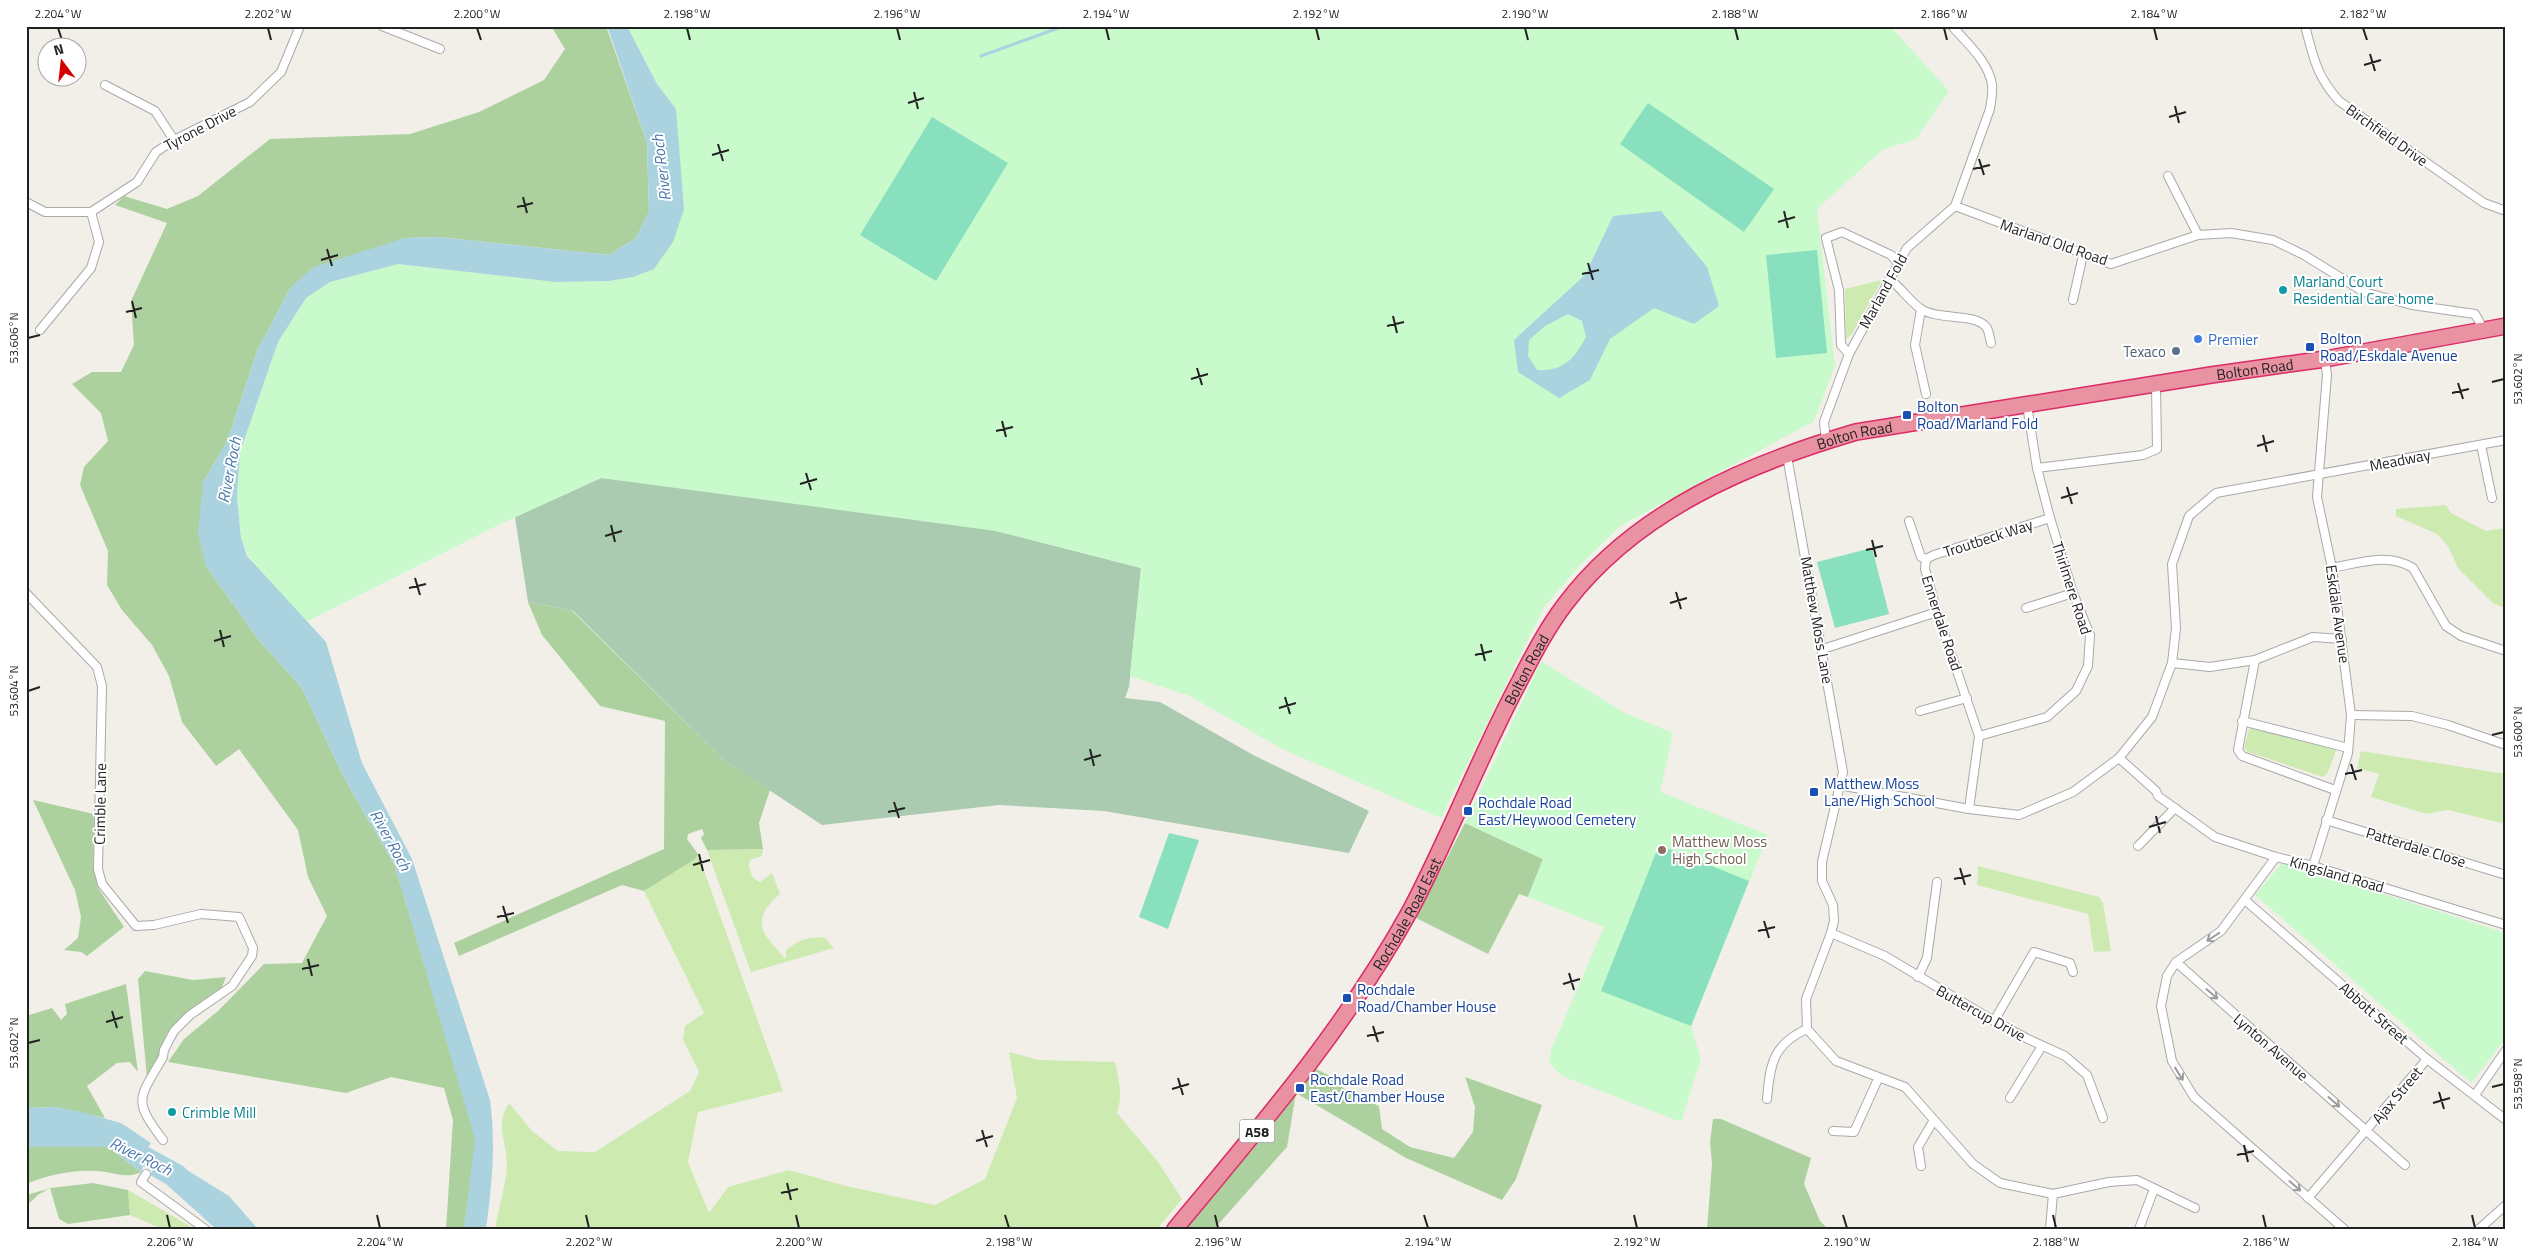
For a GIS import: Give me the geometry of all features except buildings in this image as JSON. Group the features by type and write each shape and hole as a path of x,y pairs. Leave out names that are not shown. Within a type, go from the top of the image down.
{"highway":[{"name":"Bolton Road","path":"1448,832 1535,652 1564,605 1592,573 1627,539 1685,500 1736,475 1826,441 1862,432 2156,384 2325,359 2506,326"},
{"name":"Rochdale Road East","path":"1175,1229 1276,1108 1335,1030 1410,909 1448,832"}],"street":[{"name":"Tyrone Drive","path":"91,212 137,182 156,152 174,140 250,102 281,72 300,26"},
{"path":"382,26 440,49"},
{"name":"Marland Fold","path":"1826,441 1824,422 1849,354 1907,248 1955,206 1990,109 1992,85 1977,55 1952,26"},
{"name":"Birchfield Drive","path":"2305,26 2318,72 2325,85 2339,101 2484,203 2506,211"},
{"path":"105,85 155,111 174,140"},
{"path":"2168,176 2198,235"},
{"path":"26,202 45,212 91,212 99,242 91,268 40,330"},
{"name":"Marland Old Road","path":"1955,206 2111,264 2198,235 2231,233 2273,240 2304,255 2364,292 2412,305 2475,314 2484,330"},
{"path":"1849,354 1841,345 1839,290 1826,238 1842,232 1891,255 1898,263"},
{"path":"2073,300 2083,255"},
{"path":"1889,279 1921,309 1947,318 1969,317 1980,322 1992,332 1991,343"},
{"path":"1921,309 1915,345 1926,394"},
{"name":"Eskdale Avenue","path":"2313,866 2348,748 2351,715 2332,568 2317,497 2327,375 2325,359"},
{"path":"2037,468 2143,455 2157,449 2156,384"},
{"name":"Thirlmere Road","path":"1979,736 2047,717 2076,691 2088,666 2090,635 2073,593 2050,518 2037,468 2027,405"},
{"name":"Meadway","path":"1840,785 1969,809 2019,815 2074,792 2119,758 2152,717 2172,663 2176,628 2172,564 2189,516 2216,493 2506,440"},
{"path":"2481,445 2492,498"},
{"name":"Matthew Moss Lane","path":"1787,456 1823,649 1843,772 1822,862 1822,881 1833,905 1832,933 1806,999 1807,1030"},
{"name":"Troutbeck Way","path":"1926,559 1934,554 2050,518"},
{"name":"Ennerdale Road","path":"1909,521 1921,557 1926,559 1925,569 1937,612 1979,736 1969,809"},
{"path":"2332,568 2384,559 2396,559 2405,563 2413,568 2446,626 2461,636 2506,651"},
{"name":"Crimble Lane","path":"26,593 97,667 102,686 98,869 102,884 136,926 154,925 201,914 239,917 253,948 252,956 232,986 190,1015 174,1031 164,1050 163,1057 142,1094 142,1106 148,1119 164,1140"},
{"path":"2026,608 2073,593"},
{"path":"1823,649 1937,612"},
{"path":"2172,663 2210,667 2255,660 2313,637 2342,639"},
{"path":"2255,660 2238,750 2242,756 2335,790"},
{"path":"1920,711 1967,698"},
{"path":"2351,715 2412,716 2448,725 2506,745"},
{"path":"2242,721 2348,748"},
{"name":"Kingsland Road","path":"2119,758 2156,791 2158,796 2215,837 2506,925"},
{"path":"2138,846 2175,808"},
{"name":"Patterdale Close","path":"2326,820 2506,875"},
{"path":"2276,857 2246,901 2221,931 2176,962 2167,976 2162,1006 2172,1062 2194,1097 2344,1229"},
{"path":"1918,977 1927,958 1937,882"},
{"name":"Abbott Street","path":"2246,901 2427,1059 2506,1120"},
{"name":"Buttercup Drive","path":"1832,933 1885,956 1994,1021 2065,1056 2087,1075 2103,1118"},
{"path":"1994,1021 2034,952 2070,962 2073,972"},
{"name":"Lynton Avenue","path":"2176,962 2367,1131"},
{"path":"1767,1099 1769,1078 1779,1047 1793,1036 1807,1030 1836,1061 1878,1079 1905,1087 1974,1164 2000,1183 2053,1194 2109,1182 2137,1180 2195,1208"},
{"path":"2010,1098 2042,1046"},
{"path":"2474,1095 2506,1050"},
{"name":"Ajax Street","path":"2308,1198 2427,1059"},
{"path":"1833,1131 1854,1132 1878,1079"},
{"path":"1921,1166 1918,1147 1934,1120"},
{"name":"Ajax Street","path":"2367,1131 2405,1165"},
{"path":"146,1174 141,1182 205,1229"},
{"path":"2138,1229 2154,1188"},
{"path":"2050,1229 2053,1194"},
{"path":"2478,1229 2506,1205"}],"green space":[{"path":"551,26 606,26 647,143 649,212 636,238 609,255 438,237 405,238 291,287 257,351 227,442 203,482 206,566 257,638 302,688 343,776 395,866 476,1139 464,1229 446,1229 453,1120 444,1088 391,1077 346,1093 168,1062 184,1039 218,1011 264,964 302,963 327,916 308,877 298,830 239,749 216,766 182,722 169,676 152,645 122,610 107,585 108,551 80,485 84,467 108,441 101,413 72,384 92,372 121,372 134,345 131,301 167,223 115,205 124,196 167,209 198,196 270,139 410,134 479,112 544,80 565,49"},
{"path":"627,26 1890,26 1949,91 1916,139 1882,150 1817,209 1835,366 1814,421 1620,526 1581,564 1544,607 1441,818 1282,749 1190,696 1130,676 1141,568 996,531 601,478 498,525 306,622 248,556 241,538 237,497 240,452 278,342 306,298 330,282 398,264 555,282 609,281 633,277 654,269 673,242 676,109 657,84"},
{"path":"1648,103 1774,189 1744,232 1620,144"},
{"path":"932,117 1008,163 936,281 860,235"},
{"path":"1817,250 1827,353 1776,358 1766,255"},
{"path":"1882,280 1851,335 1846,339 1845,289"},
{"path":"601,478 856,506 996,531 1141,568 1129,687 1125,698 1160,702 1255,756 1369,811 1349,853 1104,811 999,805 822,825 724,760 573,611 528,602 515,517"},
{"path":"2446,505 2451,513 2486,531 2506,528 2506,608 2494,604 2458,568 2448,546 2437,534 2396,516 2396,509"},
{"path":"1872,548 1889,614 1835,628 1817,562"},
{"path":"528,602 572,611 724,760 770,790 759,823 763,849 707,850 701,838 704,834 702,829 688,834 687,839 698,854 695,859 644,891 622,885 459,956 454,943 664,849 665,721 600,706 542,635"},
{"path":"1541,661 1623,712 1673,733 1660,792 1768,835 1691,1027 1701,1059 1681,1122 1562,1076 1549,1062 1551,1050 1604,927 1528,897 1543,859 1465,823"},
{"path":"2254,727 2335,748 2336,751 2327,774 2323,777 2248,752 2244,748 2249,729"},
{"path":"2361,751 2506,774 2506,824 2448,810 2426,814 2371,797 2379,774 2357,768"},
{"path":"33,800 94,814 93,868 98,888 124,927 87,956 81,952 64,950 78,938 81,917 75,890"},
{"path":"1465,823 1543,859 1528,897 1519,894 1488,954 1416,918"},
{"path":"1169,833 1199,840 1168,929 1139,917"},
{"path":"1659,845 1749,881 1691,1026 1601,991"},
{"path":"763,849 762,856 750,860 749,867 753,878 760,882 772,873 780,894 764,912 762,927 765,934 786,959 786,950 800,941 809,938 825,938 834,948 751,972 707,850"},
{"path":"698,854 783,1091 698,1112 688,1162 709,1213 728,1187 789,1170 846,1186 935,1205 985,1179 1017,1098 1009,1052 1039,1060 1115,1062 1120,1094 1117,1113 1158,1162 1182,1199 1157,1229 495,1229 507,1170 502,1125 509,1103 532,1131 558,1151 595,1152 690,1091 699,1072 683,1040 685,1026 704,1013 644,891 694,859"},
{"path":"2283,862 2506,933 2506,1038 2471,1083 2255,895"},
{"path":"1978,866 2099,897 2103,903 2111,951 2094,952 2088,914 1977,885"},
{"path":"145,971 193,980 226,977 221,990 187,1013 167,1033 160,1056 147,1078 138,979"},
{"path":"126,984 138,1072 130,1062 117,1063 87,1086 105,1118 55,1107 26,1108 26,1016 52,1008 61,1020 67,1014 65,1004"},
{"path":"1316,1069 1332,1077 1349,1093 1379,1106 1382,1129 1410,1147 1454,1158 1473,1132 1475,1107 1465,1077 1542,1105 1516,1179 1502,1200 1406,1158 1296,1093"},
{"path":"1296,1094 1287,1147 1214,1229 1185,1229"},
{"path":"1713,1119 1721,1119 1811,1158 1804,1184 1820,1221 1828,1229 1707,1229 1712,1164 1710,1142"},
{"path":"26,1147 108,1147 141,1172 124,1175 101,1171 77,1171 43,1178 26,1184"},
{"path":"93,1183 128,1190 130,1215 68,1224 59,1219 50,1188"},
{"path":"49,1189 38,1195 26,1206 26,1195"},
{"path":"128,1190 195,1229 162,1229 130,1215"}],"water":[{"path":"607,26 627,26 657,84 676,109 684,209 673,242 654,269 633,277 609,281 555,282 398,264 330,282 306,298 278,342 240,452 237,497 241,538 247,556 326,642 362,763 412,859 490,1100 493,1164 486,1229 464,1229 475,1139 395,866 343,776 302,688 257,638 206,566 198,534 203,482 227,442 257,351 291,287 314,267 405,238 438,237 609,255 636,238 649,212 647,143"},
{"path":"1661,211 1707,267 1719,306 1694,324 1654,308 1610,339 1590,380 1559,398 1518,372 1514,340 1585,275 1613,216","holes":["1568,314 1582,321 1586,337 1573,357 1554,369 1537,370 1528,356 1529,340 1545,326"]},
{"path":"55,1107 121,1123 151,1143 148,1147 150,1149 141,1172 108,1147 26,1147 26,1108"},
{"path":"161,1154 229,1196 258,1229 216,1229 166,1184 150,1175"}],"waterway":[{"path":"981,56 1064,26"},
{"name":"River Roch","path":"125,1145 178,1174"}],"place":[{"name":"Marland Court Residential Care home","path":"2283,290"},
{"name":"Premier","path":"2198,339"},
{"name":"Bolton Road/Eskdale Avenue","path":"2310,347"},
{"name":"Texaco","path":"2176,351"},
{"name":"Bolton Road/Marland Fold","path":"1907,415"},
{"name":"Matthew Moss Lane/High School","path":"1814,792"},
{"name":"Rochdale Road East/Heywood Cemetery","path":"1468,811"},
{"name":"Matthew Moss High School","path":"1662,850"},
{"name":"Rochdale Road/Chamber House","path":"1347,998"},
{"name":"Rochdale Road East/Chamber House","path":"1300,1088"},
{"name":"Crimble Mill","path":"172,1112"}]}
